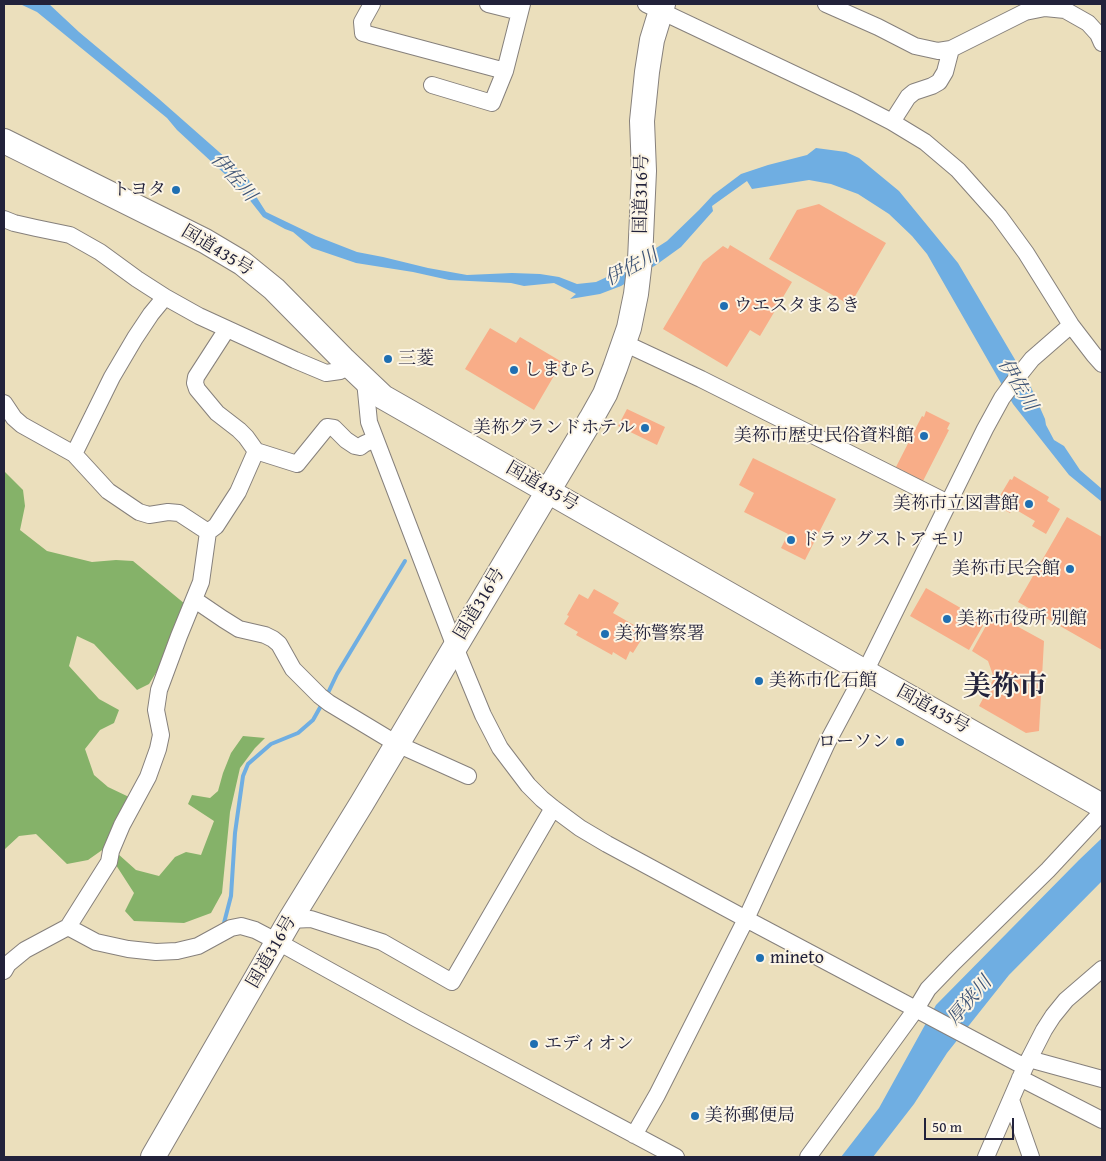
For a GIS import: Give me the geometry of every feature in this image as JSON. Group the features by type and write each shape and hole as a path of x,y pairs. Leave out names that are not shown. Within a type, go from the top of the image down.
{"highway":[{"name":"国道316号","path":"153,1157 290,920 397,744 591,419 604,394 629,328 636,294 640,260 644,171 642,121 657,6"},
{"name":"国道435号","path":"4,141 206,241 242,263 274,289 358,373 389,401 1102,806"}],"street":[{"path":"372,4 362,22 363,32 505,72"},
{"path":"432,84 492,103 505,72 521,8 488,4"},
{"path":"826,4 915,46 938,51 951,49 1025,12 1045,8 1064,10 1088,23 1098,34 1102,43"},
{"path":"657,6 855,103 925,142 958,170 999,216 1026,253 1071,325 1102,364"},
{"path":"892,122 908,97 914,92 939,82 946,72 951,49"},
{"path":"4,219 14,223 70,235 100,252 165,297 199,316 295,360 326,373 340,371 358,373 375,440 483,715 500,748 528,785 542,799 580,828 607,844 1025,1068 1102,1120"},
{"path":"74,454 112,377 151,314 165,297"},
{"path":"634,1135 657,1095 746,919 827,743 865,672 985,429 1002,398 1032,359 1071,325"},
{"path":"227,329 196,377 195,383 197,389 217,413 239,430 256,451 297,464 327,426 334,428 355,446 360,447 375,440"},
{"path":"624,343 948,503"},
{"path":"4,403 14,418 22,425 74,454 108,491 139,512 149,515 168,512 178,513 208,532"},
{"path":"4,971 8,964 25,950 68,927 108,862 122,825 148,777 158,749 161,735 156,710 159,690 202,582 208,532 216,526 238,492 256,451"},
{"path":"195,600 240,629 273,638 279,644 294,669 329,703 397,744 468,776"},
{"path":"290,920 311,919 382,942 452,982 553,808"},
{"path":"808,1157 919,1010 928,989 1048,870 1102,812"},
{"path":"68,927 96,942 128,949 156,952 177,951 198,946 231,928 241,926 255,930 676,1157"},
{"path":"986,1157 1044,1030 1066,1000 1102,971"},
{"path":"1025,1068 1102,1079"},
{"path":"1011,1100 1031,1157"}],"green space":[{"path":"4,471 23,490 25,506 20,530 47,551 92,562 133,561 185,604 159,668 149,684 137,690 94,644 77,636 69,666 99,699 119,710 114,723 100,730 85,749 94,775 108,787 129,797 117,853 136,870 159,876 175,857 186,852 201,855 214,821 188,804 192,795 210,798 218,791 231,753 243,736 265,738 240,768 230,812 222,893 211,913 184,923 134,921 125,911 134,893 105,848 88,860 67,864 36,834 19,836 5,849 4,863"}],"water":[{"name":"伊佐川","path":"20,4 49,4 235,166 249,180 252,190 266,212 316,236 357,252 467,275 540,274 559,277 577,284 596,282 622,270 667,241 713,195 741,174 807,155 816,148 846,152 859,158 899,191 958,263 1030,385 1054,440 1064,446 1080,470 1102,489 1102,502 1069,475 1013,404 927,254 912,236 889,214 858,194 831,184 809,180 752,189 747,181 712,206 713,211 681,247 656,265 621,286 600,294 570,299 576,294 554,283 524,286 511,283 449,280 356,263 312,248 293,232 263,217 241,189 177,130 167,118 37,12"},
{"name":"厚狭川","path":"1102,838 1102,881 1009,975 947,1053 914,1104 873,1157 841,1157 879,1108 936,1005"}],"building":[{"path":"819,204 886,243 850,305 769,259 797,210"},
{"path":"730,245 792,282 760,336 750,330 727,367 663,329 703,262 723,246 728,249"},
{"path":"490,328 516,343 520,337 562,362 534,410 465,369"},
{"path":"627,409 665,427 657,445 618,426"},
{"path":"926,411 950,423 947,429 949,430 923,481 896,467"},
{"path":"753,458 836,499 805,560 781,548 788,534 744,512 754,493 739,485"},
{"path":"1014,476 1049,497 1047,501 1060,509 1046,534 1032,526 1035,521 1013,508 1010,513 997,506 1000,500 998,499 1010,479 1012,480"},
{"name":"美祢市民会館","path":"1067,517 1102,537 1102,650 1018,602"},
{"name":"美祢市役所 別館","path":"926,588 985,622 969,650 910,616"},
{"path":"594,589 619,603 613,613 646,632 633,653 630,651 626,660 613,652 612,655 576,635 578,632 564,624 579,594 588,599"},
{"path":"993,613 1044,641 1039,731 1026,733 979,706 994,678 988,661 972,651"}],"waterway":[{"path":"327,695 337,674 405,561"},
{"path":"224,923 231,896 235,833 243,776 248,764 271,744 298,733 313,720 322,704"}],"place":[{"name":"トヨタ","path":"176,190"},
{"name":"ウエスタまるき","path":"724,306"},
{"name":"三菱","path":"388,359"},
{"name":"しまむら","path":"514,370"},
{"name":"美祢グランドホテル","path":"645,428"},
{"name":"美袮市歴史民俗資料館","path":"924,436"},
{"name":"美祢市立図書館","path":"1029,504"},
{"name":"ドラッグストア モリ","path":"791,540"},
{"name":"美祢市民会館","path":"1070,569"},
{"name":"美祢市役所 別館","path":"947,619"},
{"name":"美祢警察署","path":"605,634"},
{"name":"美袮市化石館","path":"759,681"},
{"name":"ローソン","path":"900,742"},
{"name":"mineto","path":"760,958"},
{"name":"エディオン","path":"534,1044"},
{"name":"美祢郵便局","path":"695,1116"}],"district":[{"name":"美祢市","path":"1005,688"}]}
